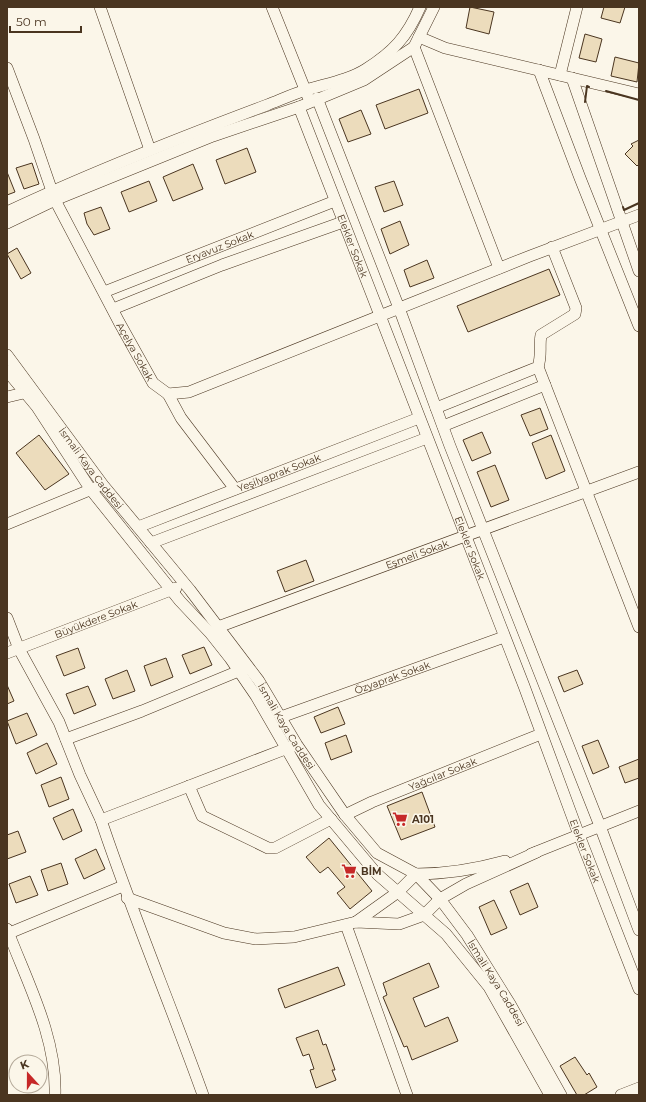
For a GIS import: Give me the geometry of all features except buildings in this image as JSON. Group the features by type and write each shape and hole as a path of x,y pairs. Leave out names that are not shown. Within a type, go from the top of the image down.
{"street":[{"path":"100,7 150,150"},
{"name":"Elekler Sokak","path":"272,7 305,90 313,100 399,308 436,408 639,927"},
{"path":"7,223 53,195 150,150 305,90 347,78 365,70 393,49 405,36 420,7"},
{"path":"7,212 214,136 299,107 364,80 416,42 434,7"},
{"path":"560,75 577,7"},
{"path":"416,42 639,94"},
{"path":"416,42 499,268"},
{"name":"Açelya Sokak","path":"7,68 12,97 53,195 153,383 168,394 181,418 235,489"},
{"path":"540,70 600,230 639,326"},
{"path":"572,78 639,271"},
{"name":"Elekler Sokak","path":"299,107 639,989"},
{"name":"Eryavuz Sokak","path":"104,292 335,201"},
{"path":"168,394 189,392 552,247 639,215"},
{"name":"Eryavuz Sokak","path":"113,309 222,265 343,222"},
{"path":"552,247 576,308 574,314 541,335 539,343 541,359 538,367 639,627"},
{"name":"İsmali Kaya Caddesi","path":"7,355 29,392 103,485 185,584 218,627 244,669 286,749 319,805 377,874 446,934 490,987 550,1095"},
{"path":"436,408 538,367"},
{"path":"7,371 29,392 37,407 91,490 171,590 244,669 142,711 66,739"},
{"path":"443,426 546,385"},
{"path":"7,397 29,392"},
{"name":"Yeşilyaprak Sokak","path":"138,527 419,418"},
{"path":"151,543 427,438"},
{"name":"Eşmeli Sokak","path":"218,627 639,472"},
{"path":"7,524 103,485"},
{"name":"Büyükdere Sokak","path":"7,654 185,584"},
{"path":"7,618 19,649 59,722 100,820 127,898 180,1031 203,1095"},
{"name":"Özyaprak Sokak","path":"281,717 504,637"},
{"name":"İsmali Kaya Caddesi","path":"244,669 260,681 297,745 345,815 377,853 416,874 440,899 471,941 510,1004 561,1095"},
{"name":"Yağcılar Sokak","path":"345,815 372,802 541,734"},
{"path":"100,820 297,745"},
{"path":"189,786 202,816 268,848 275,848 331,819"},
{"path":"127,898 224,933 256,938 294,937 351,923 399,924 424,915 440,899 537,852 639,811"},
{"path":"351,923 398,892 416,874 435,874 480,868 537,852"},
{"path":"55,1095 56,1076 49,1040 8,932 123,886"},
{"path":"351,923 406,1095"},
{"path":"621,1095 639,1088"}],"wall":[{"path":"585,102 587,86 589,87"},
{"path":"606,91 639,100"},
{"path":"623,207 624,210 639,203"}],"place":[{"name":"A101","path":"400,819"},
{"name":"BİM","path":"349,871"}]}
